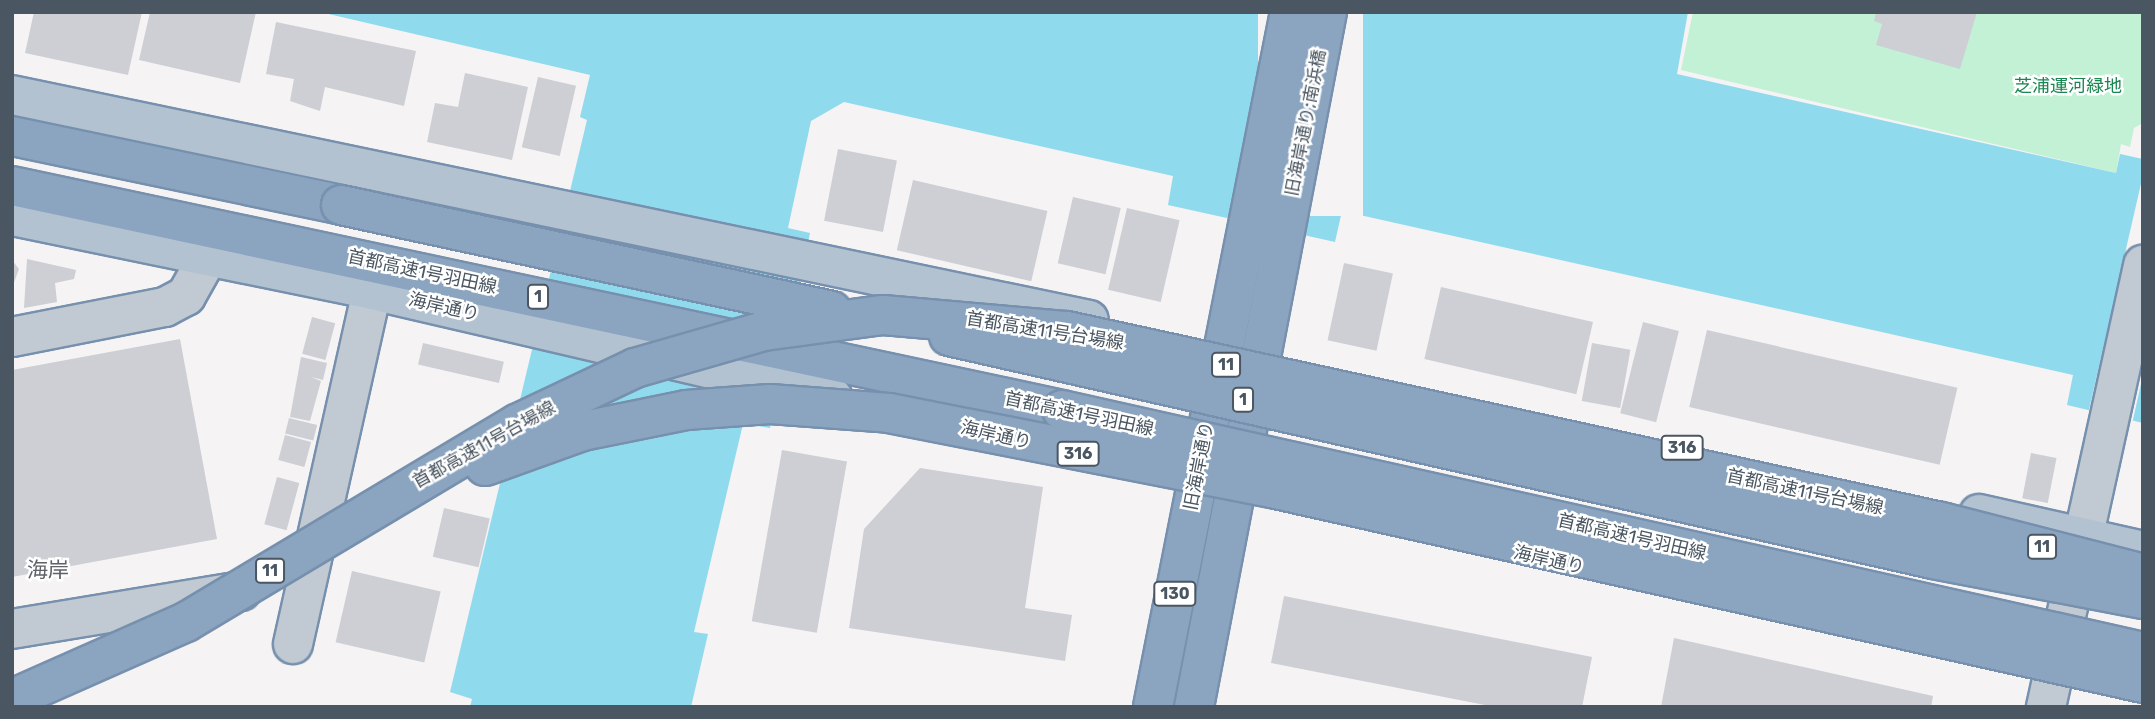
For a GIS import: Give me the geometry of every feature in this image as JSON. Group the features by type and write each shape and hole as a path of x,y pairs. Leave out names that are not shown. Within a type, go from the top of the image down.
{"highway":[{"name":"旧海岸通り","path":"1153,707 1290,12"},
{"name":"旧海岸通り;南浜橋","path":"1261,355 1327,12"},
{"name":"1","path":"12,136 1283,409 1933,559 2143,599"},
{"name":"首都高速1号羽田線","path":"12,186 1283,457 2143,652"},
{"name":"首都高速11号台場線","path":"12,699 129,651 517,424 635,368 764,331 883,315 1003,320 1079,333 1941,522 2143,574"},
{"name":"130","path":"1194,707 1261,355"},
{"name":"首都高速11号台場線","path":"64,707 218,624 471,472 523,450 639,418 770,404 849,408 1276,489"},
{"name":"11","path":"1276,489 1796,574"},
{"path":"1276,489 2143,683"},
{"path":"12,681 129,651"}],"main road":[{"name":"316","path":"12,95 1261,355 2143,551"},
{"name":"海岸通り","path":"12,216 372,290 1234,489 2049,690 2143,695"}],"street":[{"path":"12,337 165,307 186,296 208,257"},
{"path":"2049,690 2080,536 2143,265"},
{"path":"293,644 372,290"},
{"path":"12,629 307,581"}],"green space":[{"name":"芝浦運河緑地","path":"1693,12 2143,12 2143,123 2134,128 2130,147 2121,144 2116,173 1681,70"}],"water":[{"path":"320,12 1688,12 1677,74 2116,173 2120,154 2143,159 2143,423 2067,405 2073,375 1342,211 1335,242 1168,205 1173,176 844,102 811,121 788,228 810,233 770,428 743,424 694,632 708,634 691,707 470,707 472,699 450,692 587,120 580,117 590,75"}],"pier":[{"path":"1258,12 1363,12 1363,216 1258,216"},
{"path":"2143,175 2143,375 2132,424 2088,414"}],"building":[{"path":"34,12 142,12 128,75 25,53"},
{"path":"150,12 256,12 240,83 139,60"},
{"path":"1876,12 1977,12 1960,69 1876,45 1882,24 1874,21"},
{"path":"276,22 416,51 404,106 325,87 320,111 290,101 294,79 266,74"},
{"path":"465,73 528,87 512,160 427,142 435,103 458,107"},
{"path":"538,77 576,86 560,156 522,147"},
{"path":"838,149 897,160 883,232 824,221"},
{"path":"913,180 1047,211 1031,281 897,250"},
{"path":"1073,197 1121,208 1105,274 1058,263"},
{"path":"1127,208 1180,220 1161,302 1108,290"},
{"path":"27,259 76,270 74,279 55,283 57,302 24,308"},
{"path":"12,260 19,269 12,288"},
{"path":"1344,263 1393,273 1376,351 1328,340"},
{"path":"1441,287 1593,322 1576,394 1424,359"},
{"path":"312,317 335,323 325,360 302,354"},
{"path":"1643,322 1679,331 1656,422 1620,413"},
{"path":"1707,330 1957,388 1940,465 1689,407"},
{"path":"180,339 217,539 12,577 12,370"},
{"path":"423,343 504,362 499,383 418,364"},
{"path":"1592,343 1630,350 1620,408 1582,401"},
{"path":"301,357 327,363 323,380 311,377 321,381 310,421 290,417"},
{"path":"289,418 317,425 313,441 285,434"},
{"path":"285,435 311,442 304,467 278,460"},
{"path":"782,450 847,461 817,633 752,621"},
{"path":"2031,453 2057,458 2048,503 2022,498"},
{"path":"920,468 1043,487 1025,608 1072,615 1065,661 849,628 864,529"},
{"path":"277,477 299,483 287,530 264,524"},
{"path":"444,508 490,519 479,567 433,557"},
{"path":"352,571 441,591 424,663 336,642"},
{"path":"1284,596 1592,657 1582,707 1495,707 1271,663"},
{"path":"1674,638 1933,696 1931,707 1661,707"}],"tram line":[{"path":"312,707 616,707"}],"district":[{"name":"海岸","path":"48,570"}]}
